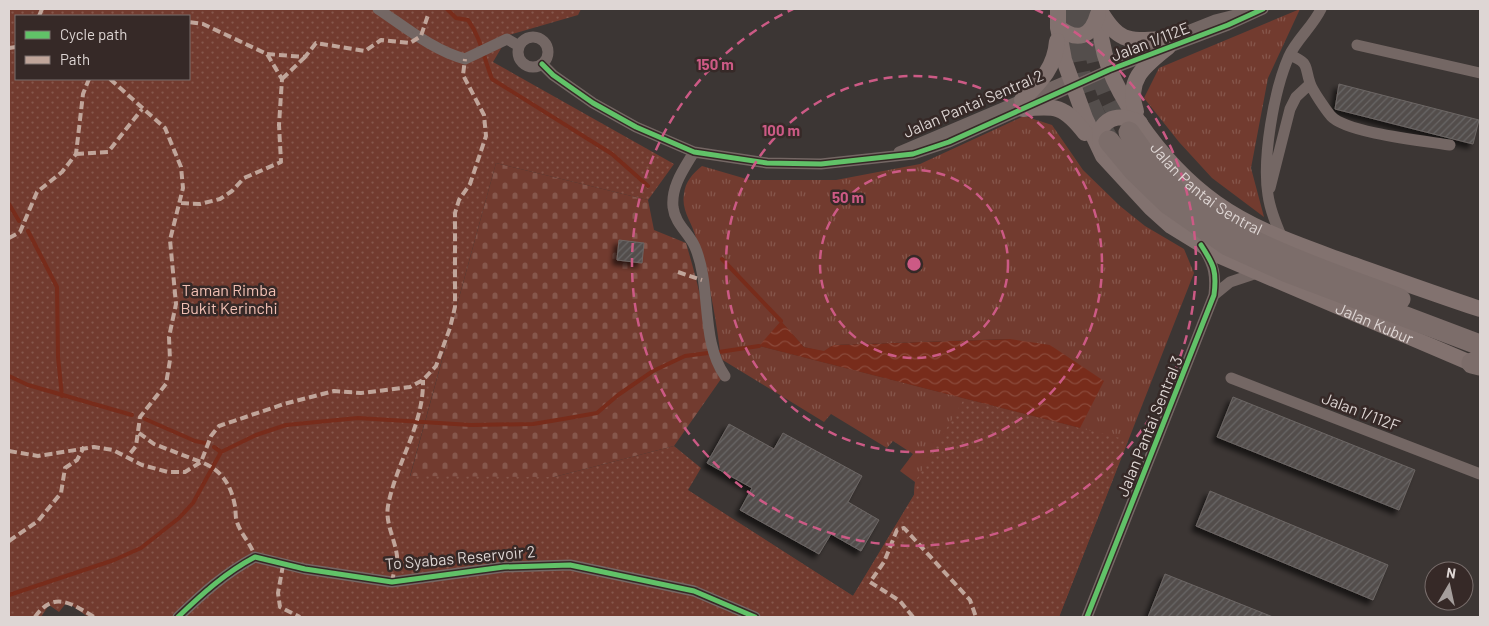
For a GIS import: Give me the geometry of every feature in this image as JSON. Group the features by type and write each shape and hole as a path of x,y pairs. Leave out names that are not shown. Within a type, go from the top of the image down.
{"highway":[{"path":"1134,127 1170,185 1205,214 1266,245 1417,312"},
{"path":"1106,148 1134,171 1168,204 1227,245 1288,272 1417,312 1480,329"},
{"path":"1289,241 1417,312 1478,360"},
{"path":"1262,276 1417,312"}],"main road":[{"path":"1023,104 1046,76 1056,55 1058,9"},
{"path":"1058,27 1072,36 1081,36 1095,26 1099,9"},
{"path":"1099,9 1113,31 1125,39 1166,43"},
{"name":"Jalan Pantai Sentral","path":"1099,9 1100,41 1108,66 1134,127 1209,197 1239,218 1289,241 1480,310"},
{"path":"1058,27 1072,83 1106,148"},
{"path":"1134,127 1132,90 1135,78 1166,43"},
{"path":"1023,104 1060,109 1073,117 1106,148"},
{"path":"1134,127 1123,117 1109,120 1102,126 1099,135 1106,148 1151,208 1171,226 1201,245 1262,276"},
{"name":"Jalan Kubur","path":"1262,276 1478,360"}],"street":[{"path":"378,9 452,55 465,59 507,39 519,46 529,38 541,40 548,50 547,58 542,64"},
{"name":"Jalan 1/112E","path":"1072,83 1215,20 1262,9"},
{"path":"1289,241 1273,215 1268,194 1266,173 1269,142 1280,82 1290,55 1321,9"},
{"path":"1357,45 1480,73"},
{"name":"Jalan Pantai Sentral 2","path":"519,46 518,55 522,63 530,67 542,64 553,75 593,103 636,127 694,152 767,163 821,164 889,157 1072,83"},
{"path":"1290,55 1304,61 1308,67 1310,84 1330,115 1344,125 1450,145"},
{"path":"1268,194 1290,109 1296,97 1310,84"},
{"path":"694,152 678,180 674,192 673,208 677,221 695,247 709,317 710,342 717,365 725,376"},
{"name":"Jalan Pantai Sentral 3","path":"1088,617 1214,295 1214,264 1201,245"},
{"path":"1214,295 1230,282 1262,276"},
{"name":"Jalan 1/112F","path":"1231,378 1480,474"},
{"name":"To Syabas Reservoir 2","path":"178,617 211,585 235,567 255,557 305,570 392,582 504,567 570,565 694,591 732,612 755,617"}],"green space":[{"name":"Taman Rimba Bukit Kerinchi","path":"9,9 581,9 578,15 509,35 493,62 674,164 648,200 496,163 410,476 554,477 674,446 701,468 688,490 853,596 914,495 915,482 964,399 1128,440 1059,617 88,617 67,602 59,612 49,605 41,617 9,617"},
{"path":"1300,9 1268,78 1251,168 1264,217 1212,178 1179,142 1144,98 1159,68"},
{"path":"1024,116 1052,125 1083,170 1120,206 1145,226 1184,249 1194,273 1059,617 732,617 687,490 853,596 914,495 915,482 900,471 913,454 893,441 887,448 831,414 824,422 721,359 705,268 684,206 683,200 686,186 702,166 750,180 836,180 920,164","holes":["781,322 804,347 824,352 833,345 1010,339 1080,428 760,346"]},
{"path":"496,163 648,200 654,230 686,243 700,297 710,356 721,379 674,446 554,477 410,477"}],"water":[{"path":"781,321 804,347 824,351 833,345 1010,339 1050,345 1104,381 1080,428 759,346"}],"building":[{"path":"1339,84 1479,120 1473,144 1335,109"},
{"path":"619,240 644,243 642,263 617,260"},
{"path":"1233,397 1415,470 1399,510 1217,437"},
{"path":"729,424 774,449 783,433 862,476 848,502 879,520 861,551 831,534 819,554 740,510 752,488 707,463"},
{"path":"1210,491 1388,565 1373,600 1196,526"},
{"path":"1165,574 1273,617 1148,617"}],"waterway":[{"path":"447,9 456,18 468,20 479,41 492,79 612,154 648,186"},
{"path":"9,204 19,221"},
{"path":"28,231 57,287 58,357 62,396"},
{"path":"722,259 781,321"},
{"path":"719,352 759,346"},
{"path":"9,595 114,560 141,548 179,518 193,503 221,452 256,435 286,425 358,418 471,425 533,424 597,413 618,395 653,371 685,356 708,353"},
{"path":"9,376 28,385 132,415"},
{"path":"145,419 195,441 205,443"},
{"path":"214,447 221,452"}],"tunnel":[{"path":"1073,9 1078,62 1085,92 1099,124 1109,141"},
{"path":"1090,9 1100,73 1112,102 1129,132"}],"marked path":[{"path":"39,15 42,9"},
{"path":"267,54 305,57 316,43 365,51 381,40 410,43 421,36 428,15"},
{"path":"181,203 200,204 220,199 232,191 244,178 281,162 279,125 282,79 267,54 203,24 190,22"},
{"path":"9,48 15,47"},
{"path":"282,79 305,57"},
{"path":"139,433 154,444 201,462 211,436 219,426 284,404 334,391 361,393 410,387 423,380 436,366 450,328 455,307 455,213 459,200 470,184 486,136 484,115 463,75 465,59"},
{"path":"9,238 20,232 37,192 62,172 76,154 83,94 89,80"},
{"path":"111,80 165,128 181,167 183,188 170,240 176,304 169,337 170,360 166,384 140,417 136,446 128,456"},
{"path":"76,154 108,152 142,109"},
{"path":"678,272 702,280"},
{"path":"392,582 397,556 387,512 397,474 419,413 423,380"},
{"path":"9,541 38,521 61,493 65,468 77,460 84,447"},
{"path":"9,451 38,456 94,447 113,450 142,465 168,472 185,472 201,462 208,465 215,469 228,485 235,506 237,522 255,557"},
{"path":"913,617 900,601 870,582 884,562 897,530 904,528 970,600 976,617"},
{"path":"283,565 278,593 280,607 300,617"},
{"path":"35,617 42,609 56,602 71,604 94,617"}],"cycle path":[{"path":"542,64 553,75 593,103 636,127 694,152 767,163 821,164 913,154 949,142 1109,70 1228,25 1263,9"},
{"path":"1087,617 1214,295 1214,268 1201,245"},
{"path":"178,617 214,584 255,557 305,569 392,582 504,567 570,565 694,591 755,617"}]}
